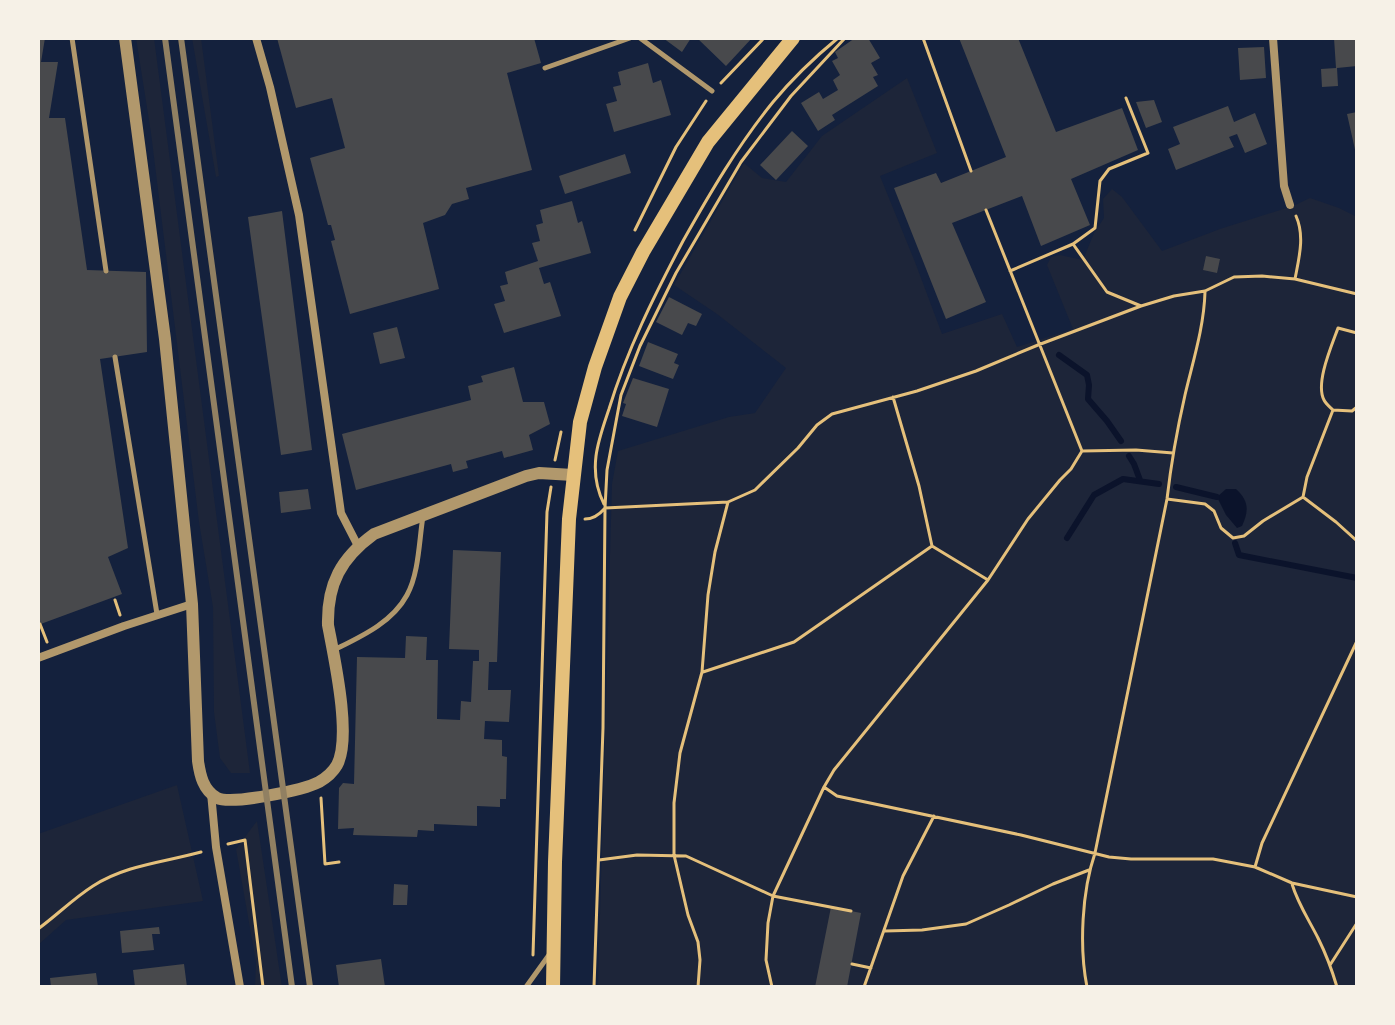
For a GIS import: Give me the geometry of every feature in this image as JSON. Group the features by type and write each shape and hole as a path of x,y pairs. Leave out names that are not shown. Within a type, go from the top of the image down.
{"main road":[{"path":"553,987 569,519 580,422 595,367 620,297 643,252 708,142 793,38"}],"street":[{"path":"125,38 165,339 192,604 198,761 202,781 211,792 218,798 246,800 318,783 338,763 344,737 328,607 341,567 358,546 374,534 526,476 539,473 573,475"},
{"path":"256,38 299,215 341,513 358,546"},
{"path":"1273,38 1284,186 1290,205"},
{"path":"38,658 192,604"},
{"path":"211,792 216,847 240,987"}],"lane":[{"path":"72,38 106,271"},
{"path":"545,68 630,38"},
{"path":"640,38 712,91"},
{"path":"115,357 157,615"},
{"path":"333,651 388,619 407,596 414,576 423,514"},
{"path":"526,987 554,948"}],"path":[{"path":"605,508 599,494 595,457 619,374 649,307 709,194 737,152 774,100 819,53 838,38"},
{"path":"594,987 603,728 605,508 607,470 621,395 640,346 676,273 741,162 791,96 845,38"},
{"path":"923,38 971,171"},
{"path":"1010,271 1073,244 1095,228 1100,181 1109,169 1148,153 1126,98"},
{"path":"1290,205 1299,221 1301,246 1295,279"},
{"path":"986,210 1082,451"},
{"path":"1073,244 1107,292 1141,306"},
{"path":"605,508 728,502 755,490 817,425 832,414 976,371 1141,306 1205,291 1234,277 1295,279 1357,294"},
{"path":"1087,987 1082,946 1089,870 1167,499 1173,453 1198,343 1205,291"},
{"path":"1357,333 1338,328 1321,386 1323,400 1333,410 1352,411 1357,407"},
{"path":"893,397 919,486 932,546 988,580"},
{"path":"1167,499 1205,504 1214,511 1221,528 1233,538 1244,536 1303,497 1307,477 1333,410"},
{"path":"1082,451 1173,453"},
{"path":"772,987 766,960 773,896 824,787 834,770 988,580 1028,519 1071,469 1082,451"},
{"path":"1303,497 1357,541"},
{"path":"698,987 698,942 688,915 674,855 674,803 680,753 702,672 708,595 728,502"},
{"path":"532,978 547,512"},
{"path":"702,672 794,642 932,546"},
{"path":"40,624 46,639"},
{"path":"1255,867 1262,843 1357,641"},
{"path":"318,783 325,864 339,862"},
{"path":"824,787 837,796 1109,857 1213,859 1255,867 1292,883 1357,897"},
{"path":"864,987 903,876 934,816"},
{"path":"38,929 93,885 130,868 245,840 263,987"},
{"path":"598,860 637,855 686,856 773,896 851,911"},
{"path":"885,931 966,924 1089,870"},
{"path":"1292,883 1337,987"},
{"path":"1330,965 1357,923"},
{"path":"852,964 871,968"}],"shaded area":[{"path":"136,38 154,38 250,773 231,773 220,758 214,712 213,607 199,522 151,133"},
{"path":"192,38 201,38 219,176 216,177"},
{"path":"907,78 937,153 880,176 942,334 1002,314 1017,347 1073,329 1047,265 1051,257 1060,255 1083,260 1104,218 1103,199 1112,189 1122,197 1162,251 1310,198 1357,217 1357,987 598,987 612,484 618,451 729,417 755,413 786,368 674,285 744,163 762,178 786,182 822,136"},
{"path":"1226,489 1236,489 1245,502 1247,511 1244,521 1237,528 1217,497"},
{"path":"177,785 203,901 66,920 38,945 38,834"},
{"path":"257,821 282,987 255,987 256,962 236,849"}],"building":[{"path":"38,38 45,38 41,62 58,62 49,118 65,118 87,270 146,272 147,352 100,359 128,548 108,557 122,594 38,625"},
{"path":"277,38 534,38 541,63 507,73 532,170 466,188 469,199 452,204 445,215 423,223 439,289 350,314 331,241 335,240 310,158 345,148 332,98 296,108"},
{"path":"663,38 691,38 682,52"},
{"path":"697,38 752,38 726,66"},
{"path":"855,38 868,38 880,58 871,63 878,75 873,77 878,86 832,115 835,120 818,131 801,103 819,92 823,99 838,90 833,80 840,75 832,61 838,58 835,52"},
{"path":"959,38 1018,38 1056,132 1122,108 1138,150 1071,179 1090,225 1041,246 1022,196 952,223 986,302 946,319 894,188 936,173 941,183 1006,157"},
{"path":"1334,38 1357,38 1357,66 1337,68 1338,86 1322,87 1321,69 1336,68"},
{"path":"1264,47 1266,78 1240,80 1238,48"},
{"path":"648,63 653,83 661,80 671,115 614,132 606,104 617,101 613,87 621,85 618,72"},
{"path":"1154,100 1162,122 1146,128 1136,102"},
{"path":"1228,106 1234,122 1255,113 1267,144 1245,153 1237,134 1229,137 1234,147 1176,170 1168,149 1180,144 1173,127"},
{"path":"1357,112 1357,154 1356,154 1347,114"},
{"path":"792,131 808,146 776,180 760,165"},
{"path":"625,154 631,173 565,194 559,176"},
{"path":"572,201 578,223 582,221 591,253 539,268 544,284 550,282 561,316 504,333 494,304 505,301 500,286 508,284 505,272 538,261 532,243 540,241 536,225 543,223 540,210"},
{"path":"282,211 312,450 281,455 248,217"},
{"path":"1206,256 1220,259 1217,273 1203,270"},
{"path":"669,297 702,314 696,326 688,323 682,335 656,322"},
{"path":"397,327 405,358 380,364 373,333"},
{"path":"648,342 678,354 674,363 679,365 673,379 639,366"},
{"path":"514,367 523,402 544,402 550,424 529,435 533,450 504,458 502,451 466,461 468,468 453,472 451,464 356,490 342,434 471,400 468,386 483,382 481,376"},
{"path":"633,378 669,389 657,427 622,416 626,404 623,403"},
{"path":"308,489 311,509 281,513 279,492"},
{"path":"453,550 501,552 497,662 489,662 488,690 511,690 509,722 485,721 484,739 502,740 502,756 507,757 506,799 500,799 500,807 477,806 477,826 434,824 434,831 418,830 417,837 353,835 354,828 338,829 339,788 343,783 354,784 357,657 405,658 406,636 427,637 426,660 438,660 437,719 460,720 461,701 471,702 473,661 479,661 479,650 449,649"},
{"path":"394,884 408,885 407,905 393,905"},
{"path":"831,907 861,913 847,987 815,987"},
{"path":"159,927 160,934 152,934 154,950 122,953 120,931"},
{"path":"381,959 385,987 339,987 336,965"},
{"path":"184,964 187,987 135,987 133,970"},
{"path":"96,973 98,987 51,987 50,978"}],"waterway":[{"path":"1059,355 1087,375 1088,399 1121,441"},
{"path":"1129,456 1140,480"},
{"path":"1067,538 1094,495 1123,479 1159,484"},
{"path":"1176,487 1217,497"},
{"path":"1235,543 1239,555 1357,578"}],"railway":[{"path":"165,38 292,987"},
{"path":"181,38 310,987"}]}
